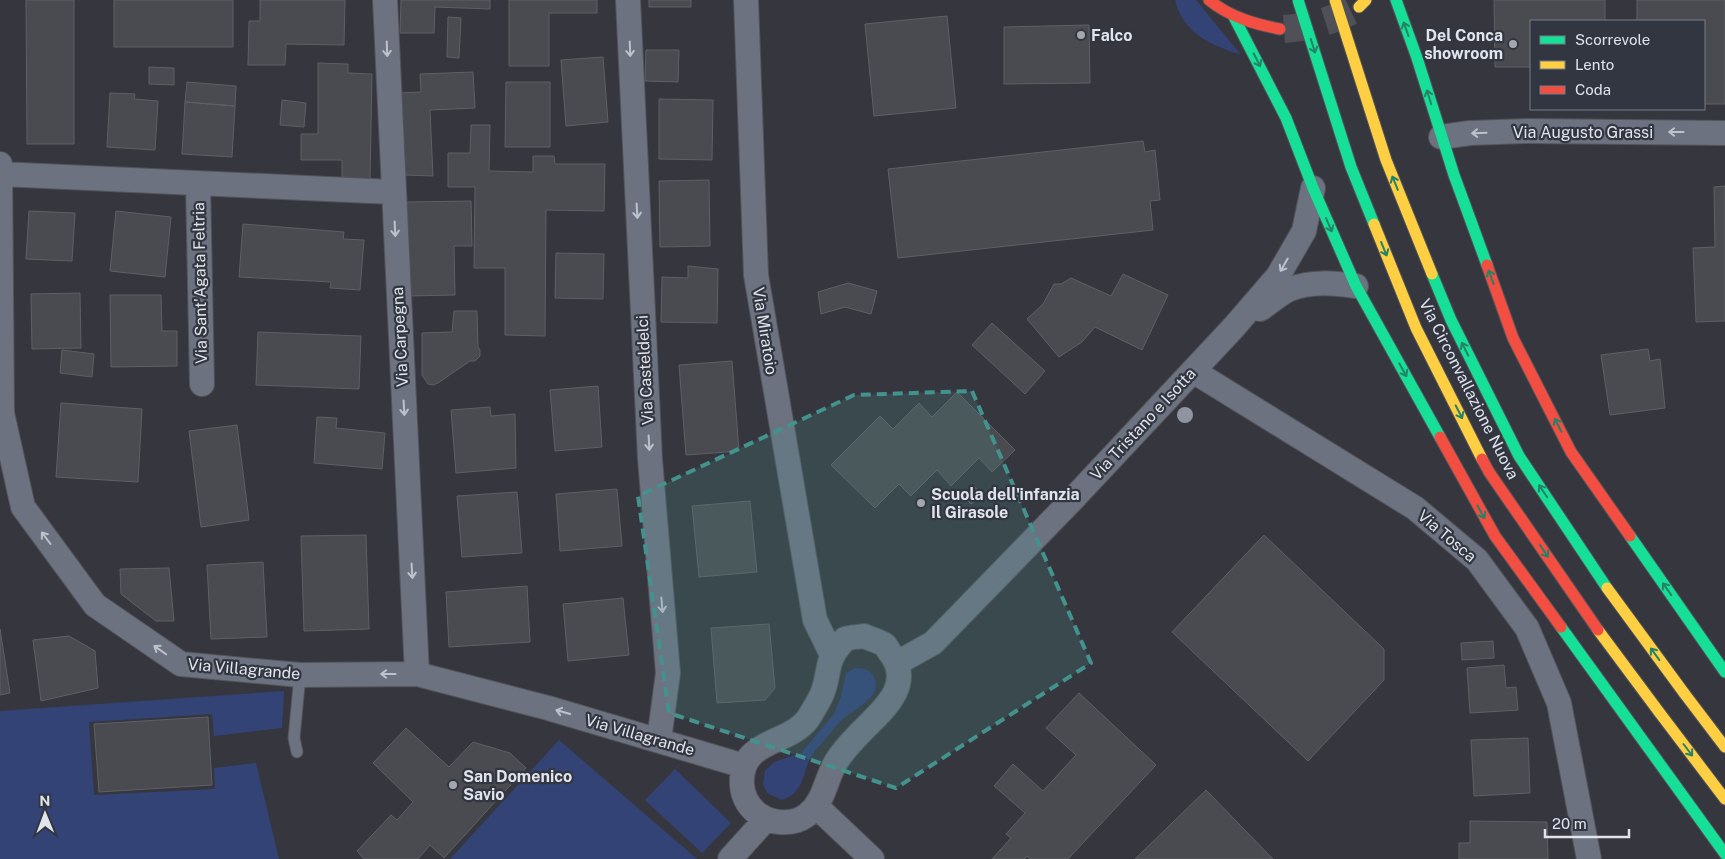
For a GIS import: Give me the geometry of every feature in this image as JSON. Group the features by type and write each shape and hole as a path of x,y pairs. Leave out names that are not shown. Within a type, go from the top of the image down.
{"main road":[{"path":"1209,0 1234,17 1255,25 1280,29"},
{"name":"Via Circonvallazione Nuova","path":"1298,0 1351,167 1420,336 1490,472 1584,611 1725,799"},
{"name":"Via Circonvallazione Nuova","path":"1335,0 1386,160 1451,320 1519,456 1609,590 1725,747"},
{"path":"1396,0 1441,137 1513,338 1571,452 1725,672"},
{"path":"1234,17 1286,118 1312,188 1356,286 1495,536 1725,854"}],"street":[{"name":"Via Carpegna","path":"385,0 417,674"},
{"name":"Via Casteldelci","path":"628,0 650,459 668,673 659,740"},
{"name":"Via Miratoio","path":"746,0 756,275 815,620 832,655"},
{"name":"Via Augusto Grassi","path":"1441,137 1470,133 1528,131 1725,132"},
{"name":"Via Villagrande","path":"0,164 2,413 23,507 95,605 181,664 300,674 417,674 548,708 744,766"},
{"name":"Via Sant'Agata Feltria","path":"0,174 393,192"},
{"name":"Via Sant'Agata Feltria","path":"198,182 202,384"},
{"name":"Via Tristano e Isotta","path":"897,663 933,642 1072,500 1234,327 1278,276 1304,231 1312,188"},
{"name":"Via Tristano e Isotta","path":"1234,327 1289,290 1312,284 1334,283 1356,286"},
{"name":"Via Tosca","path":"1193,371 1415,508 1477,560 1527,628 1559,703 1589,859"},
{"path":"864,636 885,645 897,663 899,680 893,698 879,715 848,745 835,763 816,806 806,816 794,821 780,822 766,819 756,812 748,802 743,790 744,766 750,755 762,746 796,730 809,718 822,693 832,655 846,639 864,636"},
{"path":"816,806 872,859"},
{"path":"730,859 766,819"}],"lane":[{"path":"297,752 294,738 300,674"}],"highlighted area":[{"path":"972,391 1091,663 896,788 669,713 638,496 854,395"}],"shaded area":[{"path":"1175,0 1196,0 1241,55 1209,42 1192,30 1179,12"},
{"path":"855,668 861,668 870,672 876,684 875,691 866,702 843,719 811,756 799,788 794,793 782,800 767,793 763,784 765,771 774,762 801,753 834,714 841,696 846,673"},
{"path":"284,691 282,728 214,736 212,714 89,722 94,795 215,789 214,768 256,763 279,859 0,859 0,711"},
{"path":"559,740 697,859 450,859"},
{"path":"675,769 731,823 702,853 645,800"}],"building":[{"path":"26,0 74,0 74,144 27,144"},
{"path":"114,0 233,0 233,47 114,47"},
{"path":"260,0 345,0 344,45 286,44 285,65 248,65 249,21 260,21"},
{"path":"401,0 490,0 490,9 435,7 434,33 400,33"},
{"path":"509,0 597,0 597,13 549,13 549,66 509,66"},
{"path":"649,0 691,0 691,7 649,7"},
{"name":"Del Conca showroom","path":"1494,0 1605,0 1605,20 1530,20 1530,67 1495,67"},
{"path":"1637,0 1725,0 1725,104 1705,104 1705,20 1637,20"},
{"path":"947,16 956,108 874,116 865,24"},
{"path":"448,17 461,18 459,58 447,57"},
{"path":"1089,25 1090,83 1004,84 1004,27"},
{"path":"646,50 679,50 678,82 645,81"},
{"path":"603,57 608,122 566,126 561,60"},
{"path":"318,63 348,64 348,73 372,74 370,179 342,178 342,160 301,160 301,134 318,134"},
{"path":"149,67 174,68 174,85 149,84"},
{"path":"473,72 475,108 430,110 433,176 405,175 401,93 421,92 420,74"},
{"path":"187,82 236,86 235,106 185,102"},
{"path":"506,82 550,82 550,147 505,147"},
{"path":"110,93 135,94 134,99 158,101 155,150 107,147"},
{"path":"659,99 713,100 712,160 659,159"},
{"path":"282,100 306,103 304,127 280,125"},
{"path":"185,102 235,106 232,157 182,154"},
{"path":"471,125 490,125 489,171 533,172 533,156 554,156 555,164 605,164 604,211 546,210 545,336 505,335 505,268 474,268 475,187 448,187 448,153 470,153"},
{"path":"1143,141 1145,152 1155,150 1160,200 1150,201 1153,230 898,258 888,169"},
{"path":"709,180 710,246 660,247 659,181"},
{"path":"1725,186 1725,321 1696,322 1693,248 1715,247 1714,187"},
{"path":"471,201 472,246 454,246 455,295 408,296 407,202"},
{"path":"29,211 75,213 72,261 26,259"},
{"path":"116,211 171,217 165,277 110,271"},
{"path":"243,224 344,232 343,239 364,240 360,290 330,288 331,282 239,277"},
{"path":"556,253 604,254 603,299 555,298"},
{"path":"688,266 718,269 717,323 661,322 662,277 688,278"},
{"path":"1123,274 1168,295 1142,350 1095,327 1082,342 1059,357 1027,319 1043,304 1054,284 1061,284 1071,278 1111,296"},
{"path":"848,283 877,291 871,314 845,307 821,314 818,292"},
{"path":"80,293 81,348 32,349 31,294"},
{"path":"110,295 161,295 162,331 177,331 177,366 111,367"},
{"path":"454,311 477,311 480,356 475,361 470,361 438,383 428,384 422,375 422,333 452,332"},
{"path":"992,323 1045,371 1025,394 972,345"},
{"path":"258,332 361,336 359,389 256,385"},
{"path":"1648,349 1650,361 1660,359 1665,408 1610,415 1601,355"},
{"path":"62,350 94,354 92,377 60,373"},
{"path":"732,361 739,451 686,455 679,365"},
{"path":"598,386 602,447 555,451 550,390"},
{"path":"957,392 1015,450 992,472 979,458 951,486 937,470 911,496 899,484 875,508 831,465 880,416 893,429 919,403 932,417"},
{"path":"61,403 142,409 138,482 56,477"},
{"path":"490,407 491,416 515,414 516,468 456,473 451,410"},
{"path":"317,417 337,418 336,428 385,433 382,469 314,463"},
{"path":"237,425 249,520 201,527 189,431"},
{"path":"974,486 982,495 971,504 963,495"},
{"path":"617,489 622,546 560,551 556,494"},
{"path":"517,492 522,553 462,557 457,496"},
{"path":"750,501 757,572 699,577 692,506"},
{"path":"366,535 369,629 304,631 301,536"},
{"path":"1264,535 1384,649 1384,680 1308,761 1172,632"},
{"path":"263,562 267,637 211,639 207,565"},
{"path":"169,568 174,621 156,621 121,594 120,569"},
{"path":"527,586 530,642 449,647 446,592"},
{"path":"623,598 629,655 568,661 563,604"},
{"path":"769,624 775,688 765,700 717,703 711,628"},
{"path":"0,629 10,693 0,695"},
{"path":"69,636 95,651 98,688 41,701 33,640"},
{"path":"1493,641 1494,658 1462,660 1461,643"},
{"path":"1504,665 1506,688 1516,687 1518,710 1470,713 1467,668"},
{"path":"1079,693 1156,765 1068,859 1030,859 1027,856 1024,859 992,859 1011,838 1006,834 1025,813 994,786 1013,764 1043,791 1076,755 1046,728"},
{"path":"208,717 212,785 99,792 94,724"},
{"name":"San Domenico Savio","path":"406,728 449,767 473,742 510,753 526,768 444,858 430,845 418,859 364,859 357,851 391,815 397,820 413,802 373,763"},
{"path":"1528,738 1530,793 1474,796 1471,740"},
{"path":"1206,790 1273,859 1135,859"},
{"path":"1470,821 1547,822 1548,859 1459,859 1459,843 1470,843"}],"tunnel":[{"path":"1284,29 1305,27 1323,22 1359,7"}],"traffic: fast":[{"path":"1298,0 1351,167 1374,224"},
{"path":"1396,0 1417,58 1454,175 1487,265"},
{"path":"1234,17 1286,118 1313,188 1356,286 1440,437"},
{"path":"1432,274 1451,320 1519,456 1607,588"},
{"path":"1630,536 1725,672"},
{"path":"1561,627 1725,854"}],"traffic: slow":[{"path":"1335,0 1386,160 1432,274"},
{"path":"1359,7 1366,0"},
{"path":"1374,224 1416,328 1482,459"},
{"path":"1607,588 1684,693"},
{"path":"1598,630 1659,712"},
{"path":"1684,693 1725,747"},
{"path":"1659,712 1725,799"}],"traffic: jam":[{"path":"1209,0 1225,11 1243,19 1280,29"},
{"path":"1487,265 1513,338 1571,452 1630,536"},
{"path":"1440,437 1495,536 1561,627"},
{"path":"1482,459 1489,472 1598,630"}],"place":[{"name":"Falco","path":"1081,35"},
{"name":"Del Conca showroom","path":"1513,44"},
{"name":"Scuola dell'infanzia Il Girasole","path":"921,503"},
{"name":"San Domenico Savio","path":"453,785"}]}
